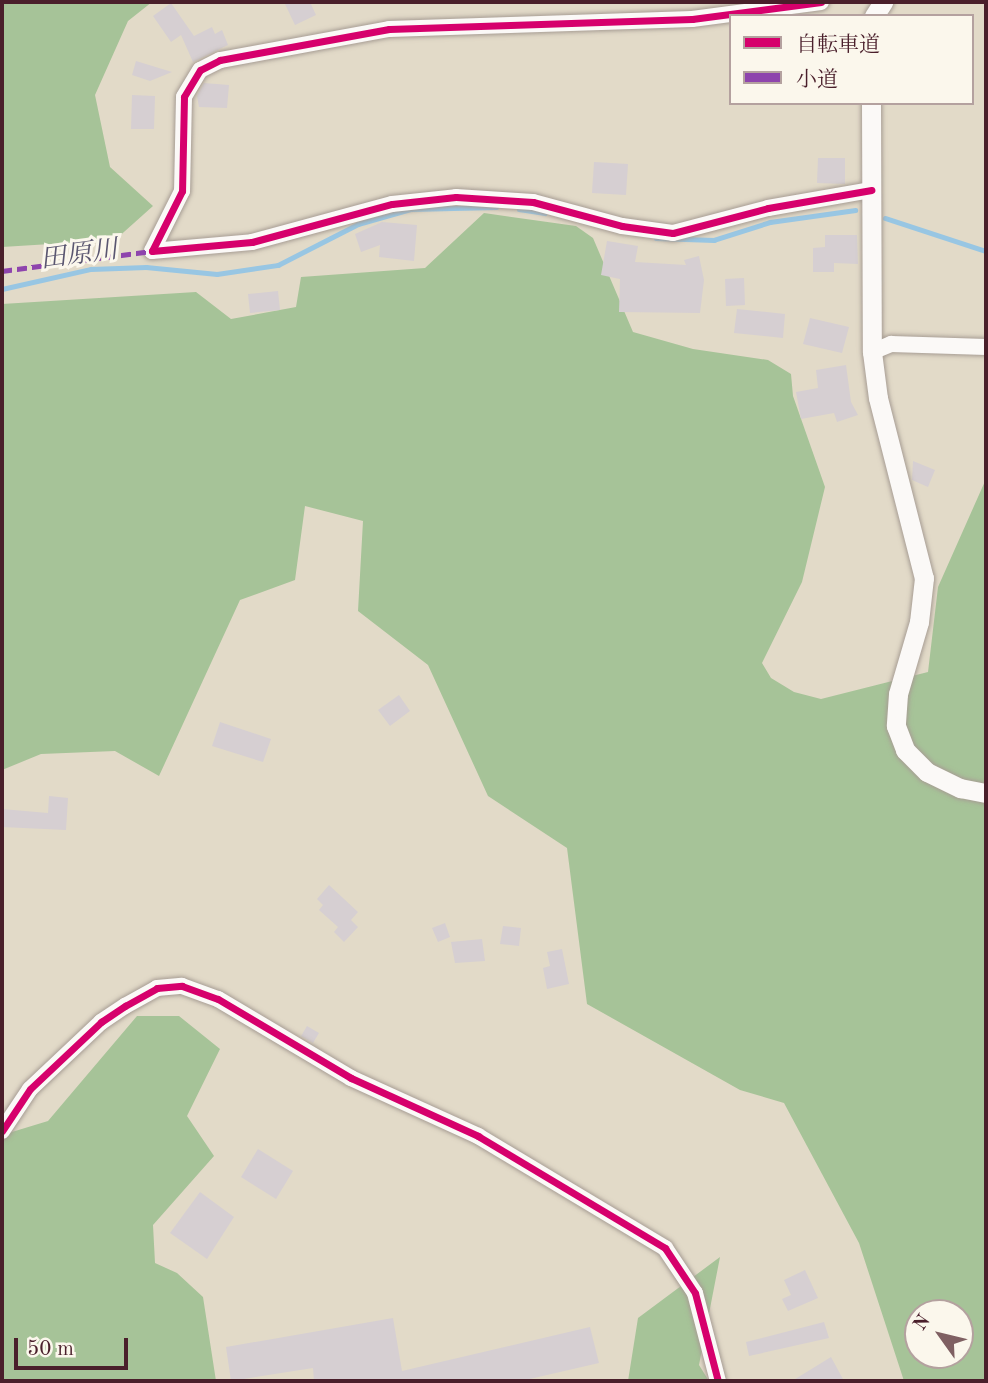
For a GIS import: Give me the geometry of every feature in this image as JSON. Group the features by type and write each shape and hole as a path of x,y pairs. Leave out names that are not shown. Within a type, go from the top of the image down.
{"street":[{"path":"730,14 821,2"},
{"path":"729,14 692,19 389,29 220,60 200,70 184,97 182,191 152,251 252,242 392,204 456,197 533,202 622,226 673,233 768,208 871,190"},
{"path":"870,105 872,352 878,398 924,578 919,622 898,694 896,726 905,750 927,772 960,788 986,793"},
{"path":"872,352 891,344 986,347"},
{"path":"2,1131 30,1089 101,1022 157,988 182,986 218,999 351,1078 478,1136 665,1248 695,1293 718,1381"}],"green space":[{"path":"2,2 152,2 128,21 95,95 110,167 153,206 115,240 2,247"},
{"path":"484,213 576,226 593,238 633,332 693,349 768,360 791,374 793,396 825,487 802,582 762,663 771,678 794,692 821,699 928,672 938,587 986,479 986,1381 904,1381 859,1243 784,1103 740,1090 587,1004 567,848 488,796 428,665 358,611 363,521 305,506 295,580 240,600 159,776 115,751 41,754 2,770 2,304 196,292 231,319 296,307 301,277 425,268"},
{"path":"137,1016 179,1016 220,1049 187,1116 214,1156 153,1225 155,1263 177,1273 203,1297 216,1381 2,1381 2,1135 48,1121"},
{"path":"720,1257 699,1365 709,1381 628,1381 638,1318"}],"building":[{"path":"284,2 310,2 316,15 295,25"},
{"path":"171,3 194,36 212,27 215,34 222,30 228,45 193,62 181,35 171,42 153,16"},
{"path":"136,61 172,72 150,81 132,75"},
{"path":"204,83 229,85 227,108 199,107 197,96"},
{"path":"132,95 155,96 154,129 131,129"},
{"path":"818,158 845,158 845,184 817,183"},
{"path":"594,162 628,164 626,195 592,193"},
{"path":"382,222 417,225 414,261 379,257 380,245 361,252 355,234"},
{"path":"825,235 857,235 858,264 834,263 834,272 813,272 813,248 825,247"},
{"path":"607,241 638,246 635,262 686,265 684,260 699,256 704,280 700,313 619,312 620,279 601,275"},
{"path":"744,278 745,305 726,306 725,279"},
{"path":"278,291 280,310 250,313 248,294"},
{"path":"737,309 785,314 783,338 734,333"},
{"path":"810,318 849,327 842,353 803,344"},
{"path":"846,365 851,402 858,415 837,422 834,413 801,419 796,392 818,388 816,370"},
{"path":"913,461 935,470 928,487 912,480"},
{"path":"399,695 410,711 390,726 378,710"},
{"path":"220,722 271,739 263,762 212,746"},
{"path":"49,796 68,798 66,830 2,827 2,809 48,813"},
{"path":"329,885 358,912 351,920 358,927 344,942 334,932 338,927 319,910 323,905 317,899"},
{"path":"445,923 450,937 438,942 432,928"},
{"path":"503,926 521,928 519,946 500,944"},
{"path":"482,939 485,961 455,963 451,942"},
{"path":"562,949 569,984 547,989 543,968 550,966 547,952"},
{"path":"307,1026 319,1033 313,1043 301,1036"},
{"path":"258,1149 293,1171 276,1199 241,1177"},
{"path":"200,1192 234,1217 207,1259 170,1233"},
{"path":"805,1270 818,1298 788,1311 782,1299 791,1295 784,1280"},
{"path":"393,1318 402,1371 590,1327 599,1363 521,1381 314,1381 313,1368 231,1381 226,1347"},
{"path":"824,1322 829,1338 749,1356 746,1342"},
{"path":"831,1357 844,1381 792,1381"}],"waterway":[{"name":"田原川","path":"2,289 91,269 146,267 217,274 278,265 358,224 411,209 496,207"},
{"name":"田原川","path":"519,209 545,213"},
{"name":"田原川","path":"656,238 714,240 770,222 855,210"},
{"name":"田原川","path":"885,218 986,251"}],"marked path":[{"path":"2,271 152,251"}],"cycle path":[{"path":"730,14 821,2"},
{"path":"729,14 692,19 389,29 220,60 200,70 184,97 182,191 152,251 252,242 392,204 456,197 533,202 622,226 673,233 768,208 871,190"},
{"path":"2,1131 30,1089 101,1022 157,988 182,986 218,999 351,1078 478,1136 665,1248 695,1293 718,1381"}]}
